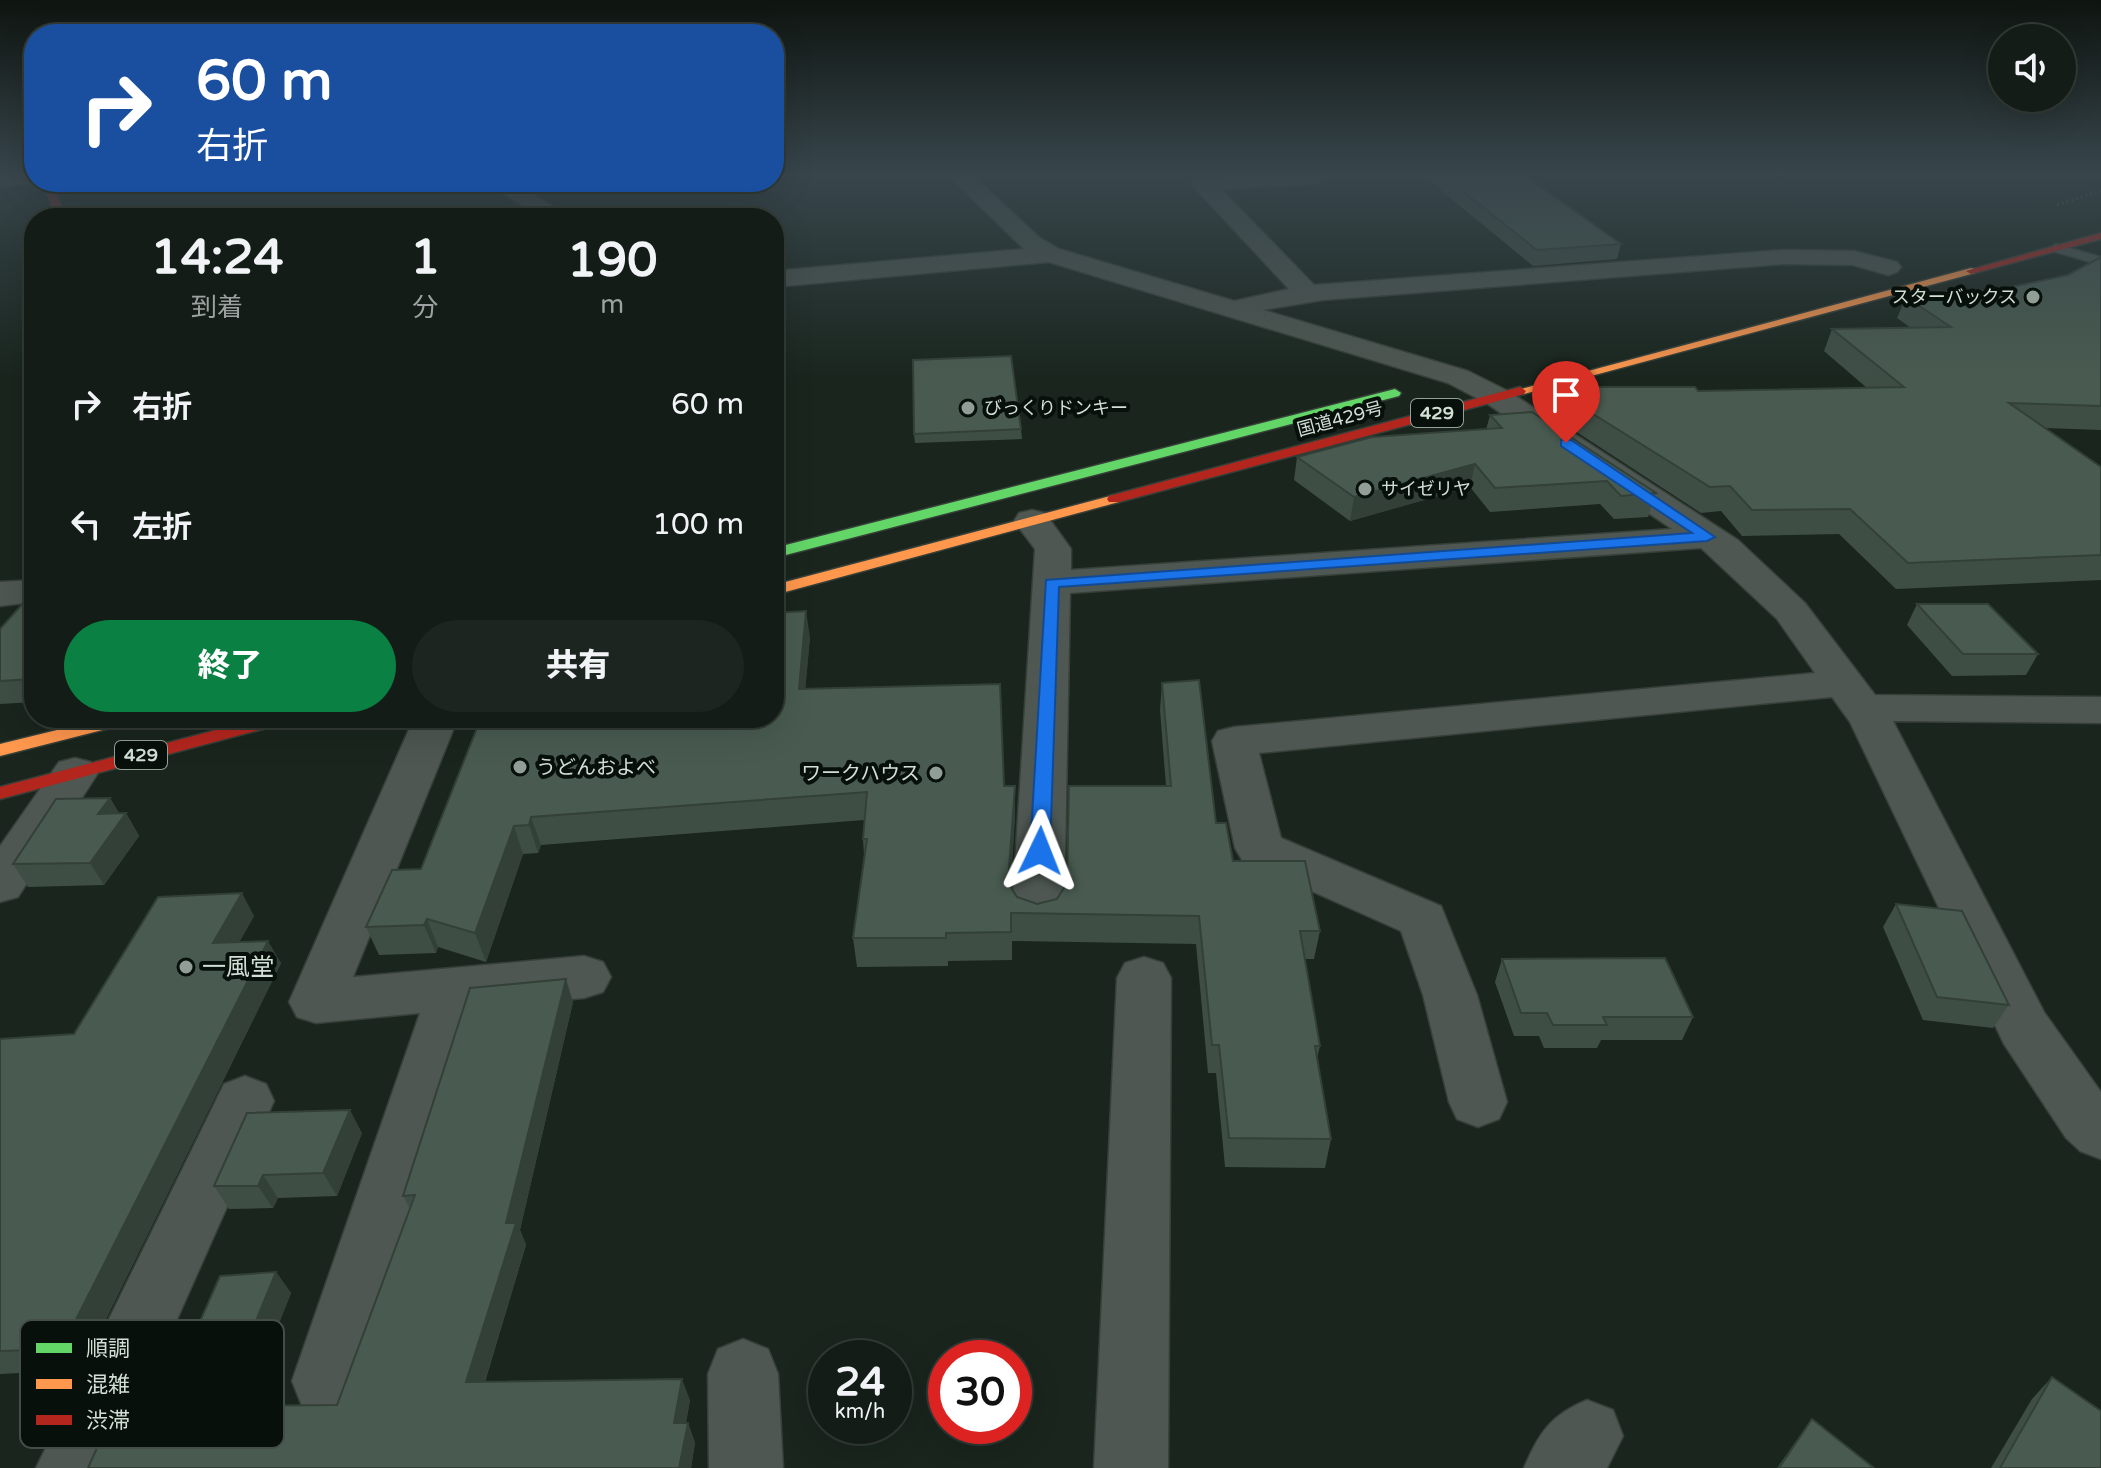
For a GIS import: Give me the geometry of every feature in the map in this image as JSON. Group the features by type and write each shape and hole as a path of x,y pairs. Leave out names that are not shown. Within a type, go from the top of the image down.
{"main road":[{"name":"国道429号","path":"784,551 1482,381 2056,248 2099,244"},
{"path":"1842,278 1895,265"},
{"name":"国道429号","path":"784,587 1032,521 1482,381"},
{"name":"429","path":"0,750 88,728"},
{"name":"429","path":"0,793 232,728"}],"street":[{"path":"1029,242 1050,254 1482,381 1725,548 1791,611 1854,695 2024,1028 2087,1120 2101,1133"},
{"path":"1258,242 1308,294"},
{"path":"784,278 1050,254"},
{"path":"1236,309 1308,294 1784,257 1854,258 1895,265"},
{"path":"1032,521 1053,549 1038,911"},
{"path":"1051,583 1707,537"},
{"path":"0,594 24,592"},
{"path":"1478,1102 1450,995 1423,919 1259,848 1234,741 1854,695 2101,710"},
{"path":"432,728 316,1002 584,977"},
{"path":"0,884 75,773"},
{"path":"1131,1468 1144,978"},
{"path":"327,1381 456,989"},
{"path":"142,1320 245,1101"},
{"path":"743,1374 746,1468"},
{"path":"73,1468 82,1448"}],"building":[{"path":"1526,242 1617,242 1621,244 1537,250"},
{"path":"2101,257 2101,406 2009,403 2101,467 2101,555 1908,563 1850,509 1752,510 1730,486 1710,487 1582,407 1590,407 1574,387 1695,387 1698,391 1904,387 1832,329 1951,327 1906,297 1921,296 1914,292 1993,291 2068,275"},
{"path":"1011,356 1021,429 914,434 913,360"},
{"path":"1532,412 1656,493 1621,496 1607,481 1495,488 1475,464 1354,497 1297,457 1372,437 1502,428 1490,415"},
{"path":"24,602 24,680 0,681 0,629"},
{"path":"1917,604 1988,604 2038,654 1963,654"},
{"path":"806,611 799,689 1000,684 1004,786 1015,786 1008,883 1017,897 1037,904 1057,899 1067,883 1069,786 1171,786 1162,683 1199,680 1216,823 1226,823 1233,861 1305,861 1320,931 1300,931 1320,1046 1315,1046 1331,1139 1229,1138 1219,1045 1212,1045 1199,916 1011,913 1011,932 946,933 946,938 853,938 867,839 863,839 867,792 531,817 529,825 514,826 475,933 427,919 424,925 366,927 392,870 421,869 477,728 784,728 784,612"},
{"path":"110,798 98,814 126,813 90,863 13,864 56,799"},
{"path":"242,893 213,943 268,941 76,1320 20,1320 20,1350 0,1351 0,1039 74,1034 158,897"},
{"path":"1896,904 1962,911 2009,1005 1937,997"},
{"path":"1665,958 1693,1017 1603,1017 1607,1025 1553,1025 1547,1013 1521,1013 1502,959"},
{"path":"566,979 506,1223 516,1223 466,1382 682,1379 674,1423 688,1423 679,1468 88,1468 97,1448 284,1448 284,1405 337,1405 415,1195 403,1196 470,988"},
{"path":"350,1110 323,1173 263,1175 258,1186 214,1186 247,1113"},
{"path":"276,1272 256,1320 201,1320 220,1276"},
{"path":"2052,1377 2101,1411 2101,1468 2000,1468"},
{"path":"1812,1419 1874,1468 1779,1468"}],"traffic: fast":[{"path":"784,550 1395,393"}],"traffic: slow":[{"path":"1520,391 1971,271"},
{"path":"784,587 1114,499"},
{"path":"0,750 88,728"}],"traffic: jam":[{"path":"1971,271 2081,242"},
{"path":"1114,499 1520,391"},
{"path":"0,793 245,728"}],"place":[{"name":"スターバックス","path":"2033,297"},
{"name":"びっくりドンキー","path":"968,408"},
{"name":"サイゼリヤ","path":"1365,489"},
{"name":"うどんおよべ","path":"520,767"},
{"name":"ワークハウス","path":"936,773"},
{"name":"一風堂","path":"186,967"}],"route":[{"path":"1040,851 1051,583 1707,537 1566,443"}]}
